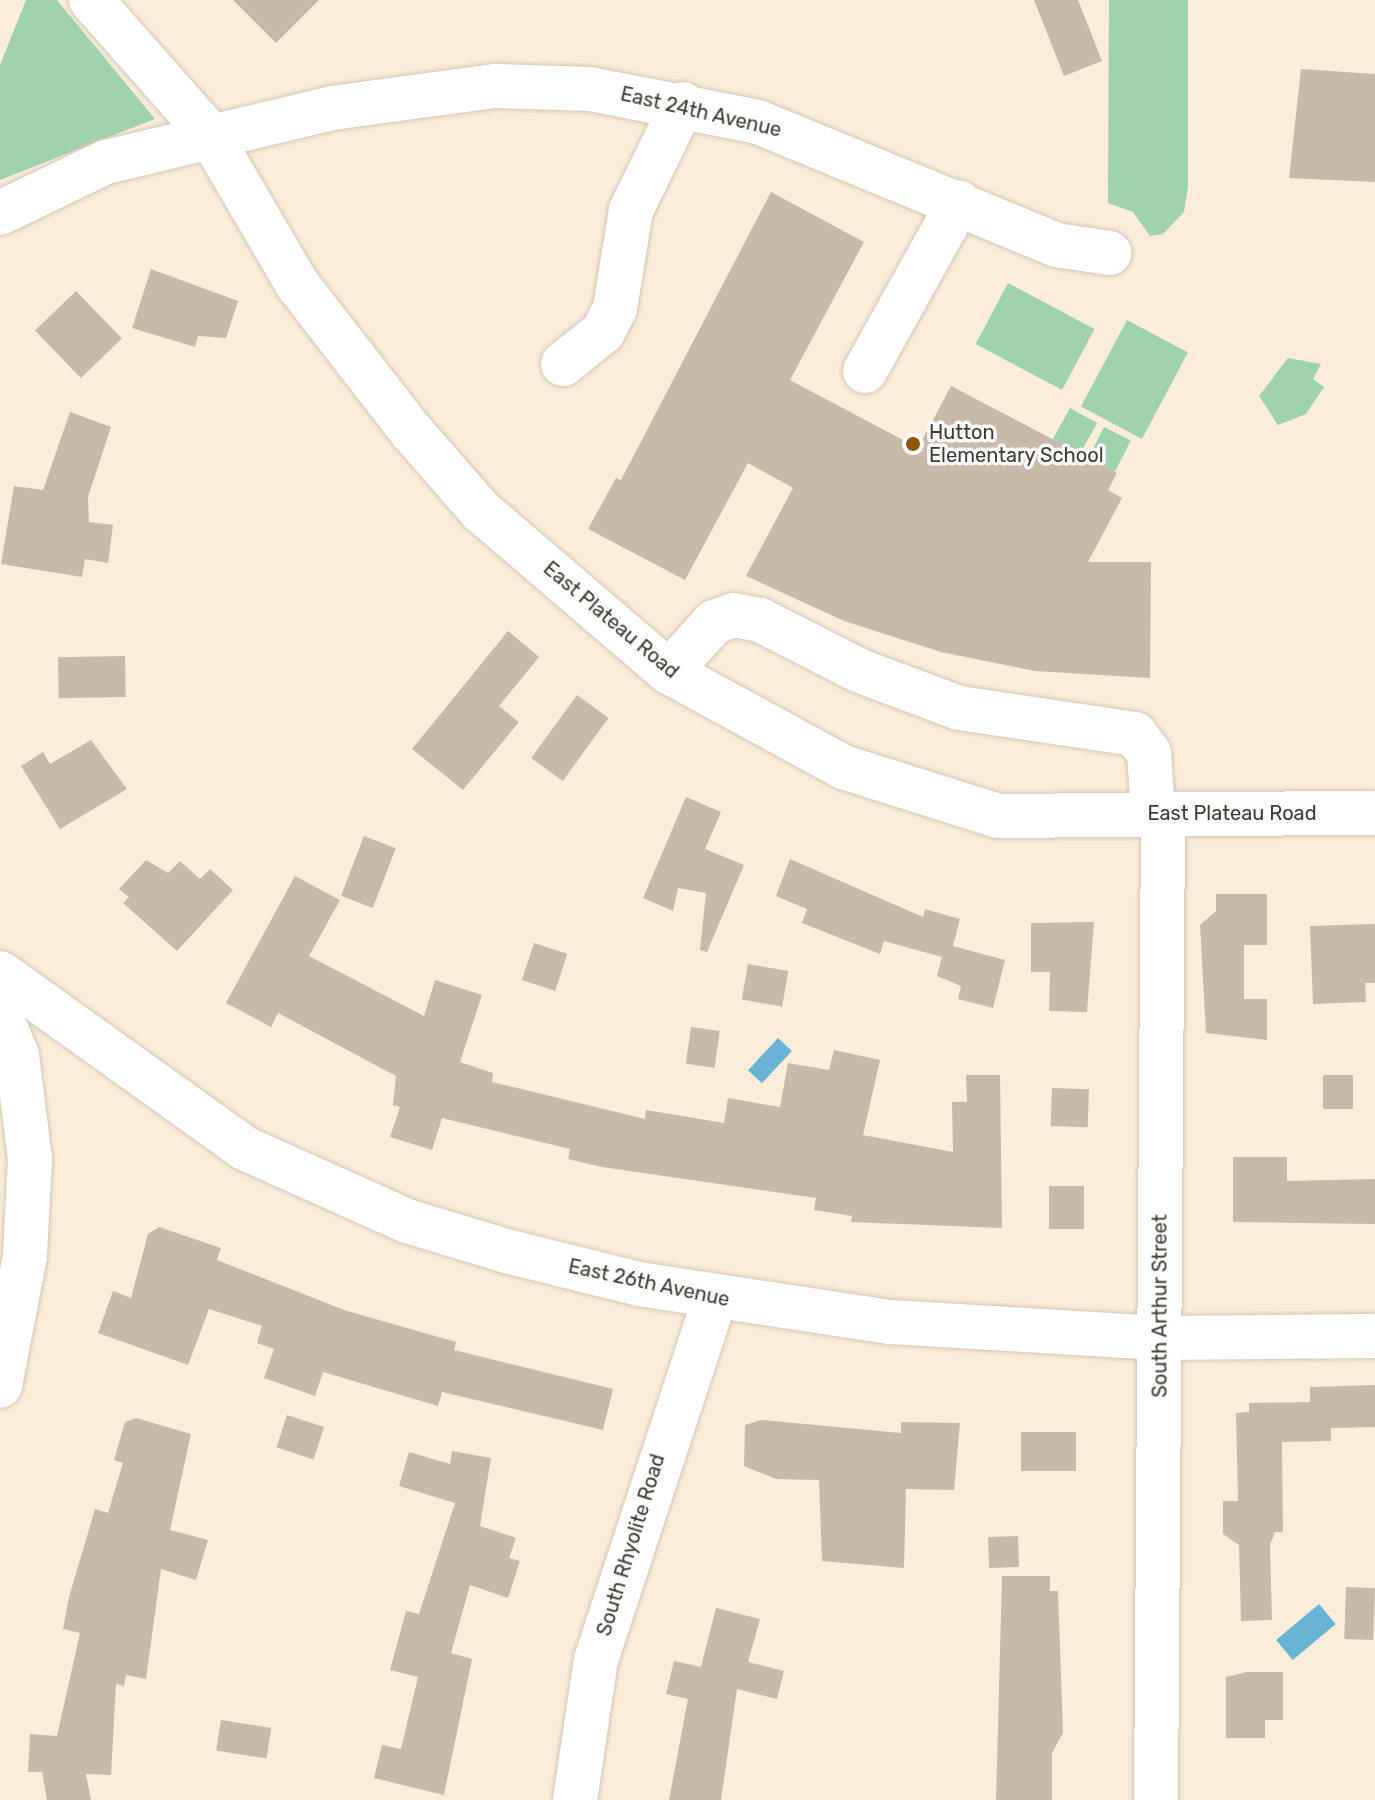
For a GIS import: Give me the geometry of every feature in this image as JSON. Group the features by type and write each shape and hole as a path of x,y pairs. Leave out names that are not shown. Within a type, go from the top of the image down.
{"street":[{"name":"East Plateau Road","path":"91,0 210,135 297,284 412,432 481,511 669,672 843,767 998,816 1375,813"},
{"name":"East 24th Avenue","path":"0,213 106,162 332,108 495,86 590,89 683,104 772,127 959,202 1056,245 1109,253"},
{"path":"563,364 603,332 615,308 631,210 683,104"},
{"path":"865,371 959,202"},
{"name":"South Arthur Street","path":"669,672 714,622 734,615 760,620 860,671 959,708 1135,734 1149,753 1158,813 1160,1338 1156,1800"},
{"name":"East 26th Avenue","path":"0,973 207,1125 278,1165 407,1221 715,1298 906,1324 1160,1338 1375,1336"},
{"path":"0,1015 17,1055 30,1159 25,1256 0,1386"},
{"name":"South Rhyolite Road","path":"575,1800 600,1644 715,1298"}],"green space":[{"path":"26,0 57,0 155,119 0,180 0,65"},
{"path":"1109,0 1188,0 1188,186 1184,212 1163,234 1150,236 1133,212 1108,203"},
{"path":"1008,283 1095,329 1062,390 976,344"},
{"path":"1127,320 1188,352 1142,439 1081,407"},
{"path":"1288,358 1321,364 1313,379 1324,387 1306,414 1278,425 1259,396"},
{"path":"1070,408 1097,423 1080,455 1053,439"},
{"path":"1104,427 1131,441 1115,472 1088,458"}],"water":[{"path":"778,1038 792,1051 762,1083 748,1070"},
{"path":"1319,1604 1336,1624 1293,1660 1276,1640"}],"building":[{"path":"233,0 319,0 276,43"},
{"path":"1034,0 1078,0 1102,61 1064,76"},
{"path":"1301,69 1375,74 1375,182 1289,178"},
{"path":"771,192 864,242 790,380 918,448 951,386 1117,473 1108,490 1122,498 1088,562 1151,562 1150,678 1035,671 941,652 844,621 746,576 793,488 748,463 685,580 588,529 616,478 621,480"},
{"path":"151,269 238,301 226,338 198,336 195,347 132,328"},
{"path":"76,291 122,338 81,378 35,331"},
{"path":"70,412 111,427 88,497 89,522 113,525 108,563 85,559 82,577 1,564 14,486 43,490"},
{"path":"508,631 539,657 499,706 519,722 463,790 412,749"},
{"path":"125,656 126,697 59,698 58,657"},
{"path":"577,695 609,718 563,781 531,758"},
{"path":"91,740 127,789 60,829 21,766 43,752 50,764"},
{"path":"686,797 721,812 705,849 744,865 707,952 700,950 706,893 678,888 673,911 643,898"},
{"path":"364,836 396,848 373,908 341,896"},
{"path":"790,859 923,917 925,909 960,919 953,946 1005,960 993,1008 958,999 961,986 937,976 942,957 884,941 880,954 802,923 807,909 776,896"},
{"path":"146,860 168,873 180,861 200,879 210,869 233,890 177,951 123,903 129,897 119,889"},
{"path":"295,876 340,900 309,956 424,1016 435,980 482,995 460,1062 493,1073 492,1082 645,1119 646,1110 724,1123 728,1098 780,1107 788,1063 829,1070 834,1050 880,1060 863,1135 953,1152 952,1102 967,1102 966,1075 1000,1075 1002,1228 851,1222 852,1216 814,1210 816,1198 602,1167 568,1159 570,1149 442,1118 432,1150 390,1137 400,1107 393,1105 396,1076 278,1013 271,1027 226,1003"},
{"path":"1216,894 1267,894 1267,945 1244,945 1244,999 1267,999 1267,1040 1206,1033 1200,925 1216,911"},
{"path":"1094,922 1087,1012 1049,1011 1050,972 1031,972 1031,923"},
{"path":"1375,924 1375,983 1365,983 1366,1002 1313,1004 1310,926"},
{"path":"534,943 567,954 555,991 522,980"},
{"path":"748,964 788,971 782,1007 742,999"},
{"path":"691,1027 720,1031 715,1068 686,1064"},
{"path":"1323,1075 1353,1075 1353,1109 1323,1109"},
{"path":"1052,1088 1089,1089 1088,1127 1051,1126"},
{"path":"1233,1157 1287,1157 1287,1181 1375,1179 1375,1224 1233,1222"},
{"path":"1049,1186 1084,1186 1084,1229 1049,1229"},
{"path":"159,1227 221,1248 217,1260 344,1310 456,1342 454,1350 613,1389 603,1430 442,1392 438,1406 323,1372 315,1396 264,1378 274,1349 257,1343 262,1326 209,1309 188,1365 98,1333 113,1291 131,1298 148,1234"},
{"path":"1375,1385 1375,1427 1331,1428 1331,1441 1282,1442 1283,1532 1275,1532 1270,1545 1272,1620 1241,1621 1239,1545 1223,1534 1223,1501 1238,1501 1236,1413 1249,1412 1249,1403 1310,1402 1310,1387"},
{"path":"287,1415 324,1427 314,1459 276,1447"},
{"path":"136,1418 191,1434 170,1530 208,1540 196,1580 161,1569 146,1679 126,1675 124,1686 116,1684 111,1775 86,1774 91,1800 47,1800 42,1772 28,1772 30,1734 57,1736 80,1633 63,1629 69,1597 95,1509 108,1513 123,1463 114,1460 125,1422"},
{"path":"761,1420 901,1433 901,1422 960,1423 954,1490 906,1489 904,1568 822,1561 819,1480 776,1479 744,1466 745,1425"},
{"path":"1021,1432 1076,1432 1076,1471 1021,1471"},
{"path":"452,1451 491,1458 480,1526 516,1538 509,1558 520,1561 508,1598 470,1585 451,1653 472,1659 444,1795 374,1778 382,1745 401,1749 418,1677 390,1670 406,1611 419,1614 455,1503 399,1486 409,1452 450,1464"},
{"path":"1018,1536 1019,1567 989,1568 988,1537"},
{"path":"1002,1576 1050,1576 1050,1591 1058,1591 1063,1733 1052,1753 1052,1800 996,1800"},
{"path":"1346,1587 1375,1588 1373,1640 1344,1639"},
{"path":"716,1608 760,1619 748,1662 784,1671 777,1699 737,1689 721,1800 669,1800 688,1699 666,1694 674,1661 701,1667"},
{"path":"1247,1672 1283,1672 1283,1720 1265,1720 1265,1738 1226,1738 1226,1677"},
{"path":"221,1720 271,1728 267,1759 216,1751"}],"place":[{"name":"Hutton Elementary School","path":"913,444"}]}
